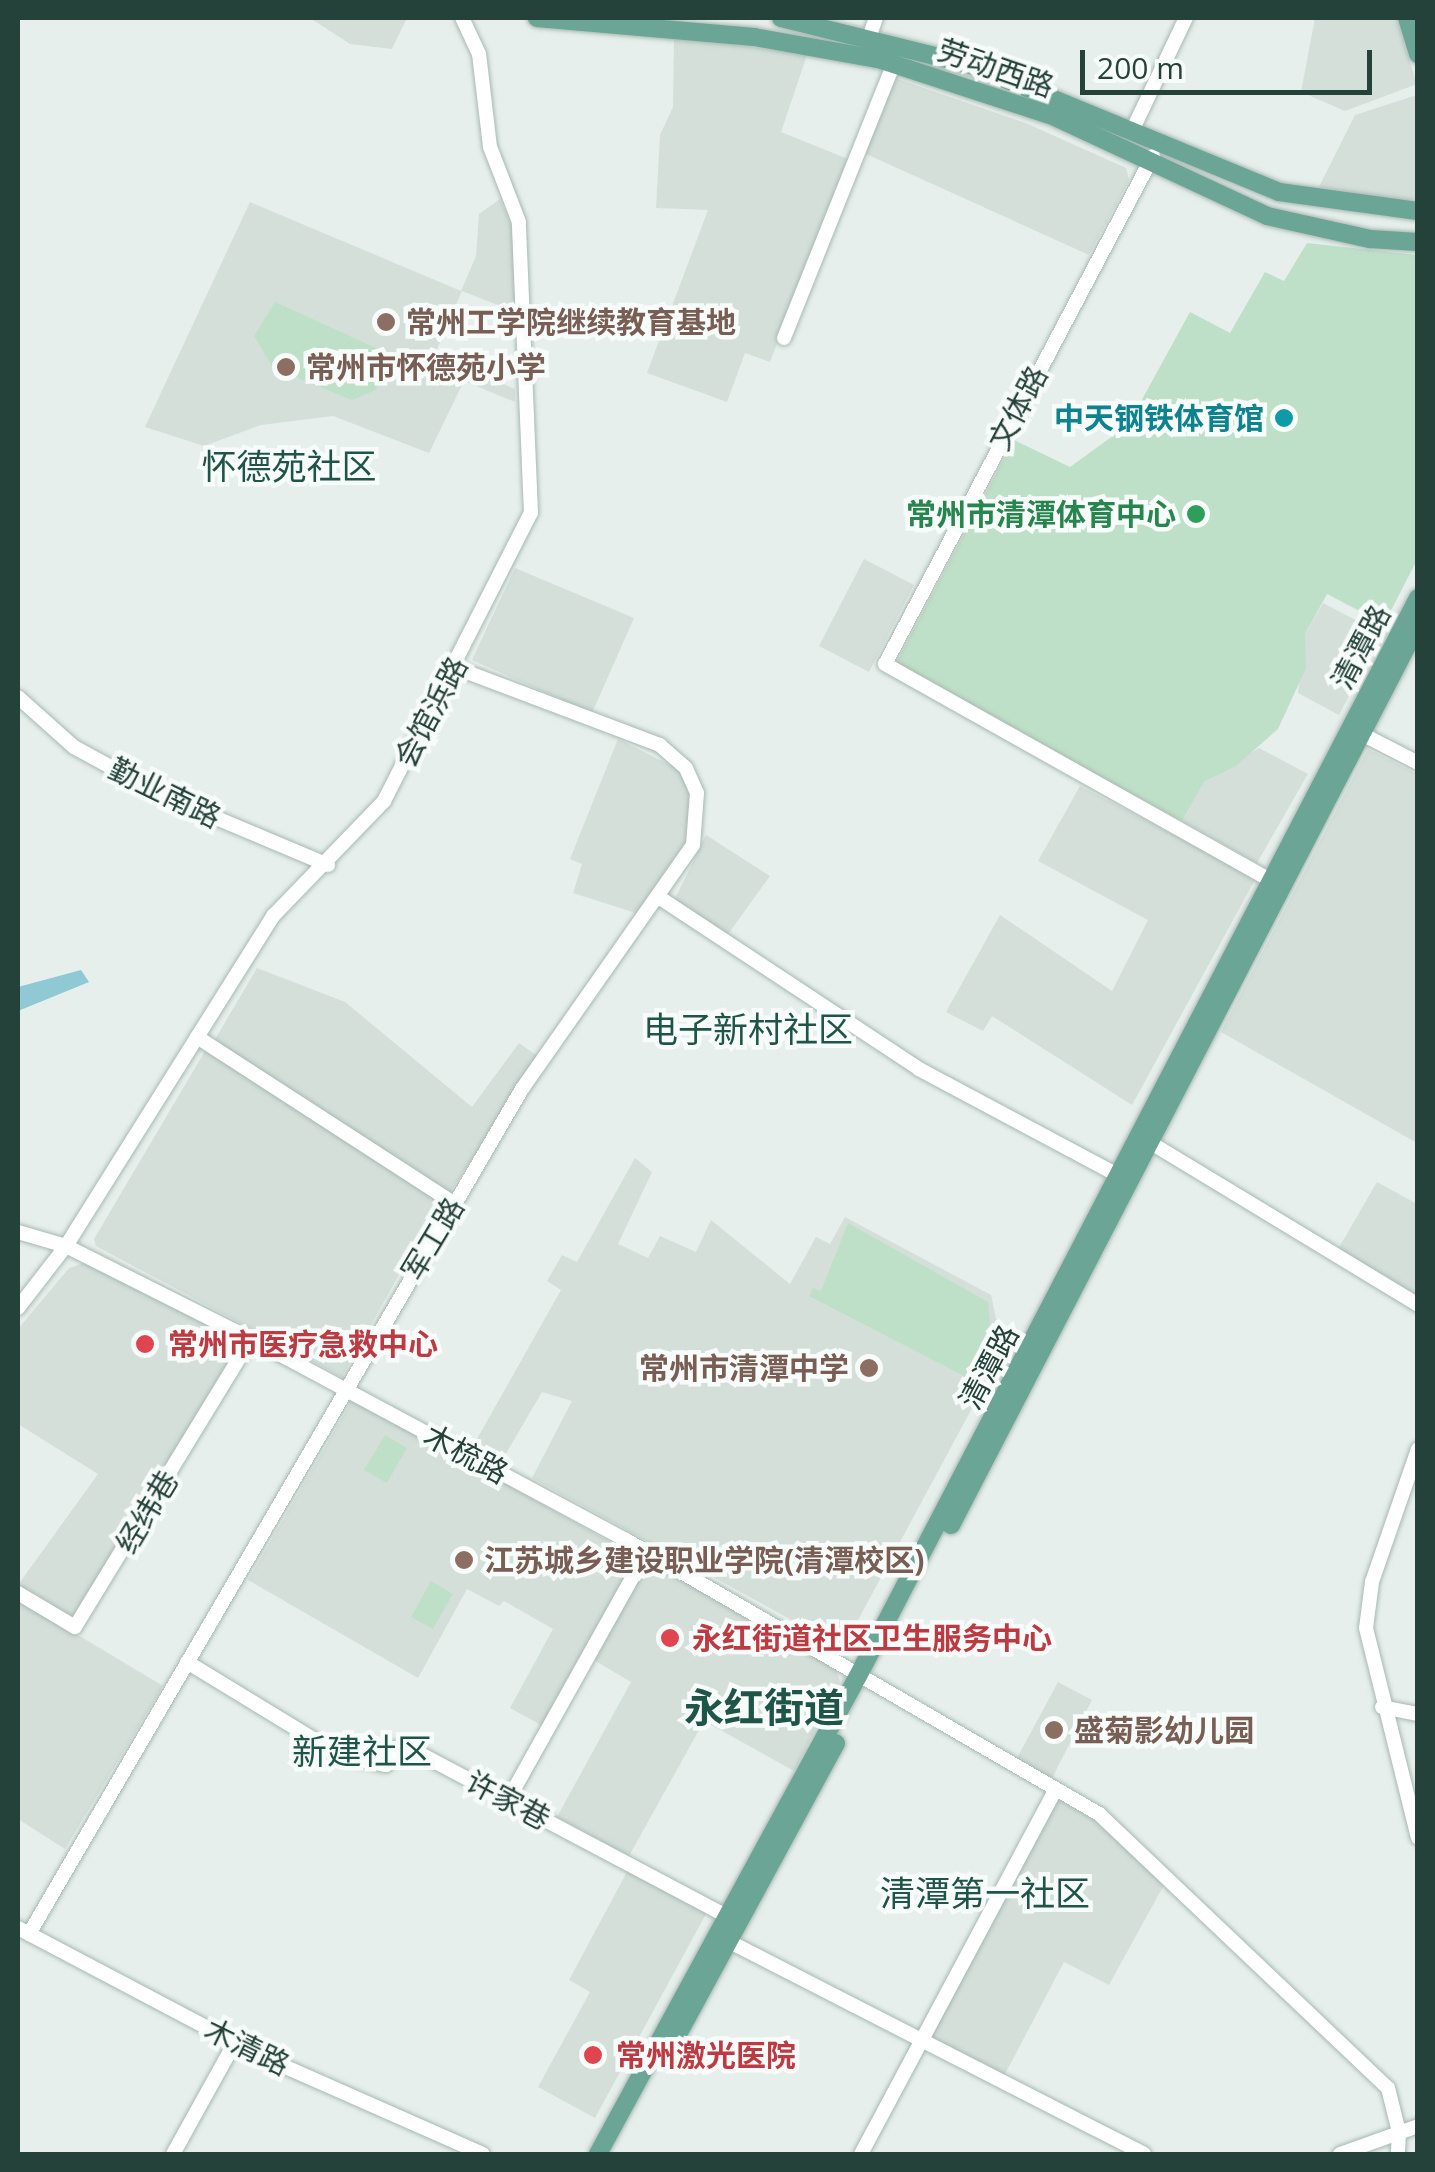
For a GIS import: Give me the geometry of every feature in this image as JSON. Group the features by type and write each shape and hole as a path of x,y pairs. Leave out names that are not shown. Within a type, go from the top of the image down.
{"main road":[{"name":"劳动西路","path":"537,18 754,37 894,63 1055,118 1152,157 1267,216 1370,240 1418,242"},
{"name":"劳动西路","path":"781,18 873,26 1279,192 1418,211"},
{"path":"1407,18 1418,54"},
{"name":"清潭路","path":"598,2154 863,1680 1151,1144 1418,598"},
{"name":"清潭路","path":"610,2154 730,1942 1271,882 1418,625"}],"street":[{"name":"会馆浜路","path":"18,1308 66,1246 274,916 328,865 384,801 456,668 531,513 520,222 490,148 478,54 462,18"},
{"path":"1132,130 1186,18"},
{"path":"784,338 894,63"},
{"name":"文体路","path":"1152,157 884,664 1271,882"},
{"name":"军工路","path":"23,1931 187,1662 522,1089 660,898 693,845 697,793 686,768 660,745 456,668"},
{"name":"勤业南路","path":"18,697 74,747 104,764 328,865"},
{"path":"1355,730 1418,763"},
{"path":"660,898 919,1069 1119,1176"},
{"path":"197,1038 454,1203"},
{"path":"1151,1144 1418,1306"},
{"name":"木梳路","path":"18,1236 66,1246 251,1339 646,1551 1125,1834 1388,2088 1400,2132"},
{"name":"经纬巷","path":"18,1593 75,1627 251,1339"},
{"path":"1418,1449 1372,1582 1366,1628 1382,1707 1418,1838"},
{"path":"508,1800 646,1551"},
{"name":"许家巷","path":"187,1662 341,1756 386,1764 396,1748 413,1750 729,1917"},
{"path":"1382,1707 1418,1714"},
{"path":"861,2154 1055,1790"},
{"name":"木清路","path":"23,1931 235,2042 483,2154"},
{"path":"730,1942 1144,2154"},
{"path":"173,2154 235,2042"},
{"path":"1340,2154 1418,2126"},
{"path":"1398,2154 1400,2132"}],"shaded area":[{"path":"310,18 407,18 392,49 350,44"},
{"path":"1315,18 1396,18 1417,84 1345,111 1301,92"},
{"path":"674,36 807,55 781,132 848,159 770,362 745,353 727,402 647,373 708,210 656,208 660,135 673,107"},
{"path":"895,78 1028,124 1126,168 1129,180 1089,255 864,153"},
{"path":"1417,95 1417,198 1402,201 1319,187 1355,115"},
{"path":"500,199 512,227 516,312 462,291 435,354 515,389 515,402 464,381 429,453 333,416 261,425 204,446 145,427 250,202 461,291 476,256 479,214"},
{"path":"864,559 914,585 869,672 819,646"},
{"path":"515,568 634,618 592,713 472,660"},
{"path":"1323,603 1371,628 1376,644 1339,715 1298,693 1305,634"},
{"path":"618,739 682,771 691,799 688,839 639,914 573,893 582,864 570,859"},
{"path":"1259,748 1308,774 1257,863 1182,821 1205,781"},
{"path":"1368,749 1417,774 1417,1143 1221,1032"},
{"path":"1080,786 1256,878 1132,1105 992,1016 983,1031 946,1012 1000,915 1112,991 1148,920 1038,861"},
{"path":"706,835 770,876 726,937 674,901"},
{"path":"257,968 345,1002 472,1107 519,1043 539,1057 450,1192 214,1041"},
{"path":"205,1051 440,1201 342,1377 96,1246 94,1239"},
{"path":"635,1158 652,1172 618,1244 648,1258 660,1236 696,1252 711,1220 790,1284 816,1237 830,1244 845,1217 991,1295 997,1323 1013,1332 843,1648 532,1478 572,1401 542,1392 501,1462 473,1446 561,1290 547,1281 562,1255 577,1262"},
{"path":"1377,1182 1417,1204 1417,1301 1337,1251"},
{"path":"84,1263 244,1344 72,1619 18,1585 98,1474 18,1424 18,1329 69,1268"},
{"path":"353,1399 637,1557 543,1726 510,1708 553,1629 504,1601 499,1606 467,1589 418,1678 248,1580"},
{"path":"646,1561 834,1663 840,1682 794,1771 704,1721 629,1856 557,1817 631,1682 592,1659"},
{"path":"18,1599 163,1686 65,1849 18,1819"},
{"name":"盛菊影幼儿园","path":"1058,1682 1092,1700 1051,1780 1016,1760"},
{"path":"1058,1798 1099,1821 1165,1883 1109,1985 1064,1962 1004,2076 935,2041 932,2034"},
{"path":"628,1870 707,1912 595,2118 538,2087 590,1992 569,1980"}],"green space":[{"name":"常州市清潭体育中心","path":"1307,243 1417,255 1417,560 1384,624 1327,594 1305,634 1306,668 1278,729 1236,766 1205,781 1182,821 894,667 1014,440 1070,467 1128,425 1190,312 1230,333 1265,272 1284,281"},
{"path":"275,302 398,358 393,369 383,365 376,390 352,400 273,368 254,336"},
{"path":"848,1223 988,1302 990,1323 968,1378 809,1296 813,1288 821,1291"},
{"path":"385,1435 407,1448 387,1483 364,1470"},
{"path":"431,1581 453,1594 433,1629 411,1617"}],"water":[{"path":"81,970 89,982 18,1011 18,987"}],"place":[{"name":"常州工学院继续教育基地","path":"386,322"},
{"name":"常州市怀德苑小学","path":"286,367"},
{"name":"中天钢铁体育馆","path":"1284,418"},
{"name":"常州市清潭体育中心","path":"1196,514"},
{"name":"常州市医疗急救中心","path":"145,1344"},
{"name":"常州市清潭中学","path":"869,1368"},
{"name":"江苏城乡建设职业学院(清潭校区)","path":"464,1560"},
{"name":"永红街道社区卫生服务中心","path":"670,1638"},
{"name":"盛菊影幼儿园","path":"1054,1730"},
{"name":"常州激光医院","path":"593,2055"}],"district":[{"name":"怀德苑社区","path":"289,466"},
{"name":"电子新村社区","path":"748,1029"},
{"name":"永红街道","path":"764,1707"},
{"name":"新建社区","path":"362,1751"},
{"name":"清潭第一社区","path":"985,1893"}]}
